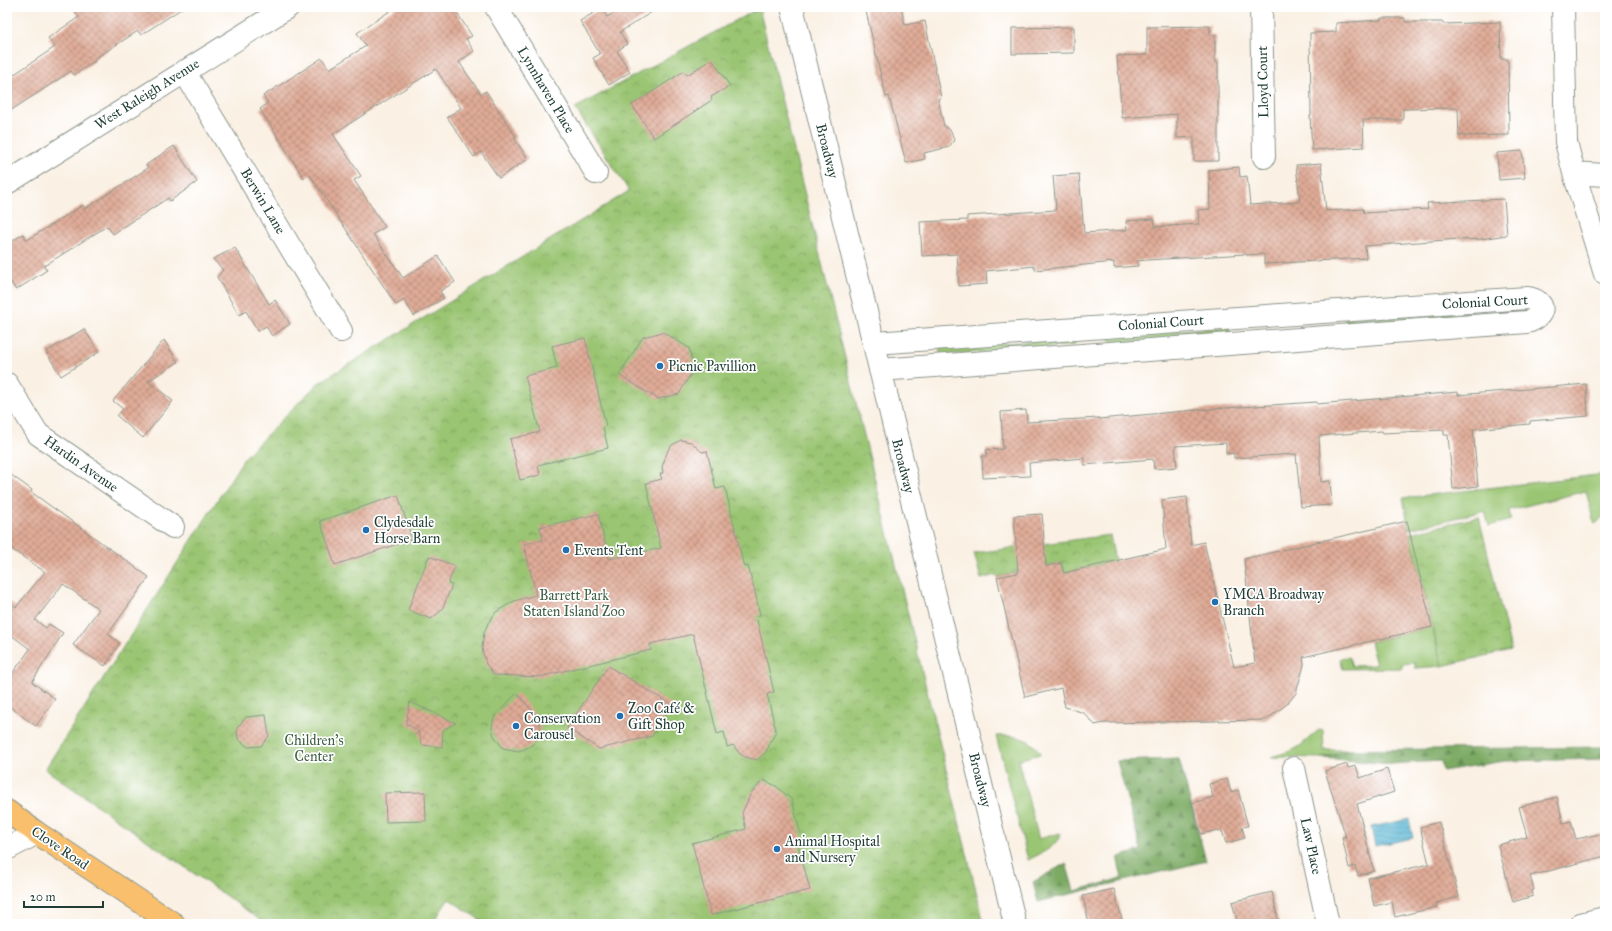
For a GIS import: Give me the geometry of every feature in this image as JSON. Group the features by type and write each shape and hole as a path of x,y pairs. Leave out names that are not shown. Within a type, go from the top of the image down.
{"main road":[{"name":"Clove Road","path":"7,811 37,833 174,924"}],"street":[{"name":"West Raleigh Avenue","path":"7,183 288,7"},
{"name":"Lynnhaven Place","path":"496,7 596,173"},
{"name":"Broadway","path":"792,7 1015,924"},
{"name":"Lloyd Court","path":"1262,7 1264,157"},
{"path":"1563,7 1566,142 1574,174 1605,274"},
{"name":"Berwin Lane","path":"184,71 341,331"},
{"path":"1574,174 1605,175"},
{"name":"Colonial Court","path":"874,343 1527,298 1535,299 1540,303 1541,307 1539,315 1535,320 1527,322 880,370"},
{"path":"1278,315 1280,340"},
{"path":"1089,328 1091,354"},
{"name":"Hardin Avenue","path":"7,384 38,434 173,527"},
{"name":"Law Place","path":"1294,768 1328,924"},
{"path":"7,849 37,833"},
{"path":"1582,924 1605,918"}],"green space":[{"name":"Barrett Park Staten Island Zoo","path":"759,8 983,919 963,924 486,924 449,899 432,924 266,924 45,769 245,457 317,384 629,191 575,108"},
{"path":"1465,311 1466,318 1345,326 1345,319"},
{"path":"1229,327 1231,334 1112,344 1108,338 1109,335"},
{"path":"1074,339 1075,345 943,355 940,353 940,347"},
{"path":"1605,474 1605,516 1595,524 1586,491 1509,510 1511,520 1489,526 1485,511 1409,529 1403,498"},
{"path":"1479,517 1511,650 1442,666 1410,533"},
{"path":"1110,535 1115,561 1064,573 1061,563 981,579 974,553"},
{"path":"1432,627 1442,666 1415,668 1415,663 1402,664 1402,668 1343,669 1340,659 1349,657 1352,666 1376,665 1370,642"},
{"path":"1320,729 1323,730 1324,750 1350,750 1322,758 1271,757 1291,751 1300,746"},
{"path":"996,736 1009,736 1027,740 1032,743 1040,753 1018,760 1039,839 1060,833 1057,842 1028,860"},
{"path":"1605,747 1605,759 1505,761 1443,771 1441,761 1390,764 1322,758 1350,750"},
{"path":"1179,759 1206,861 1038,902 1033,882 1066,863 1074,891 1122,878 1118,861 1119,857 1141,850 1117,761"}],"water":[{"path":"1409,819 1413,838 1375,846 1371,827"}],"building":[{"path":"72,7 184,7 141,35 138,31 94,59 95,61 74,75 71,71 7,113 7,79 55,47 48,38 79,17"},
{"path":"396,7 453,7 472,36 466,39 474,51 459,62 481,94 486,91 516,137 514,138 528,159 499,178 481,152 474,157 447,117 461,108 436,69 333,134 361,176 354,180 385,227 373,234 403,278 438,256 455,282 440,291 444,298 414,316 404,300 396,305 310,175 304,178 260,109 268,103 263,96 322,58 329,69 366,46 357,33"},
{"path":"624,7 653,7 655,10 620,32 627,44 617,51 630,72 609,85 593,58 600,54 580,21 602,8 607,17"},
{"path":"865,7 901,7 905,25 925,21 941,98 938,99 944,126 951,131 954,140 949,147 924,153 925,159 906,163 889,96 886,97"},
{"path":"1381,18 1405,18 1405,22 1443,22 1443,24 1500,22 1501,59 1508,59 1509,135 1459,136 1458,108 1403,109 1403,120 1363,120 1364,147 1312,150 1310,116 1310,33 1336,32 1336,23 1381,20"},
{"path":"1210,26 1210,35 1215,35 1215,62 1218,62 1218,161 1194,161 1194,137 1177,138 1177,114 1122,118 1117,56 1147,55 1147,27"},
{"path":"1074,27 1074,53 1012,54 1012,28"},
{"path":"712,59 730,86 711,97 712,100 654,138 632,105 684,71 687,75"},
{"path":"174,146 197,182 170,201 168,198 113,234 107,226 44,266 47,270 16,290 7,276 7,244 23,234 27,240 83,205 85,209 148,168 146,165"},
{"path":"1522,151 1525,178 1499,180 1497,153"},
{"path":"1321,163 1326,211 1363,209 1364,213 1428,209 1427,203 1504,199 1507,235 1481,239 1459,239 1365,246 1366,258 1264,264 1264,254 1246,254 1137,261 1138,266 1114,268 1114,262 1035,270 1035,266 986,271 987,284 959,286 957,254 922,256 920,222 967,220 967,216 1056,210 1053,176 1079,174 1084,233 1127,230 1126,221 1154,219 1155,227 1199,224 1198,210 1210,209 1209,170 1239,167 1240,177 1247,176 1250,205 1300,202 1296,165"},
{"path":"235,248 269,304 275,300 290,324 272,336 266,326 258,331 246,311 239,315 217,277 223,270 213,259"},
{"path":"84,329 99,352 61,376 46,352"},
{"name":"Picnic Pavillion","path":"663,332 689,348 694,369 679,394 658,399 619,375 643,337"},
{"path":"585,338 606,426 603,427 608,448 538,465 540,475 520,480 510,439 540,432 525,376 557,368 552,346"},
{"path":"164,340 178,362 148,381 173,401 143,438 117,416 123,409 113,401"},
{"path":"1586,384 1588,416 1530,421 1530,424 1473,429 1478,486 1453,489 1448,435 1444,435 1444,430 1383,433 1382,431 1319,436 1321,482 1330,481 1332,505 1301,507 1296,454 1234,458 1234,453 1226,454 1226,443 1175,446 1177,467 1154,469 1153,459 1084,465 1084,458 1029,463 1030,476 983,478 982,456 987,456 986,450 1003,449 1001,412 1026,410 1027,422 1099,419 1195,410 1317,402 1317,404 1458,392 1458,395"},
{"path":"681,440 691,442 702,452 707,451 716,489 725,487 744,567 748,566 755,592 760,615 756,616 774,692 767,694 776,731 766,752 757,760 740,754 733,745 727,747 724,732 717,734 693,634 650,644 651,650 539,677 494,675 486,664 483,653 482,647 484,633 488,623 496,612 514,601 536,595 524,544 543,540 540,527 598,514 609,559 661,548 646,483 662,479 660,474 663,473 662,467 668,450 672,445"},
{"path":"7,472 32,490 31,492 149,577 108,634 120,643 105,666 73,645 99,609 63,584 35,620 46,628 49,624 63,633 32,682 55,699 36,726 7,705 7,681 30,649 7,632 7,600 16,607 45,572 7,546"},
{"name":"Clydesdale Horse Barn","path":"398,495 412,539 335,565 320,521"},
{"name":"YMCA Broadway Branch","path":"1187,497 1191,545 1204,542 1234,667 1255,663 1244,559 1407,521 1432,627 1303,657 1304,665 1296,693 1287,704 1266,720 1104,723 1095,725 1084,713 1065,707 1061,688 1025,697 997,577 1018,573 1014,516 1042,514 1046,566 1061,563 1064,573 1166,549 1162,500"},
{"path":"429,556 455,566 448,584 452,585 442,610 431,619 408,610"},
{"name":"Zoo Café & Gift Shop","path":"608,666 672,705 652,736 599,749 567,728"},
{"name":"Conservation Carousel","path":"517,693 536,715 541,727 537,739 532,745 518,751 503,748 494,736 492,729 493,721 496,715"},
{"path":"410,702 456,723 443,730 442,747 422,745 418,731 406,723"},
{"path":"266,715 269,736 261,746 248,747 238,739 237,728 246,717"},
{"path":"1347,764 1348,768 1356,766 1360,778 1387,769 1394,792 1357,804 1374,871 1358,876 1355,866 1349,868 1342,837 1346,837 1325,771"},
{"path":"1227,779 1231,792 1238,790 1248,826 1242,827 1245,838 1226,843 1222,831 1218,832 1218,830 1201,834 1192,803 1213,797 1209,784"},
{"name":"Animal Hospital and Nursery","path":"763,780 776,786 792,800 802,839 797,840 810,890 711,915 692,843 746,829 742,813 751,793"},
{"path":"425,792 426,821 386,822 385,793"},
{"path":"1557,797 1563,823 1571,821 1576,839 1605,833 1605,856 1530,876 1534,890 1532,890 1533,896 1513,902 1498,845 1527,837 1519,807"},
{"path":"1439,822 1459,897 1436,903 1437,907 1395,917 1392,902 1374,906 1368,878 1429,864 1420,827"},
{"path":"1114,889 1123,924 1089,924 1083,896"},
{"path":"1272,892 1279,924 1238,924 1232,902"}],"place":[{"name":"Picnic Pavillion","path":"660,366"},
{"name":"Clydesdale Horse Barn","path":"366,530"},
{"name":"Events Tent","path":"566,550"},
{"name":"YMCA Broadway Branch","path":"1215,602"},
{"name":"Zoo Café & Gift Shop","path":"620,716"},
{"name":"Conservation Carousel","path":"516,726"},
{"name":"Animal Hospital and Nursery","path":"777,849"}],"park label":[{"name":"Children's Center","path":"314,748"}]}
